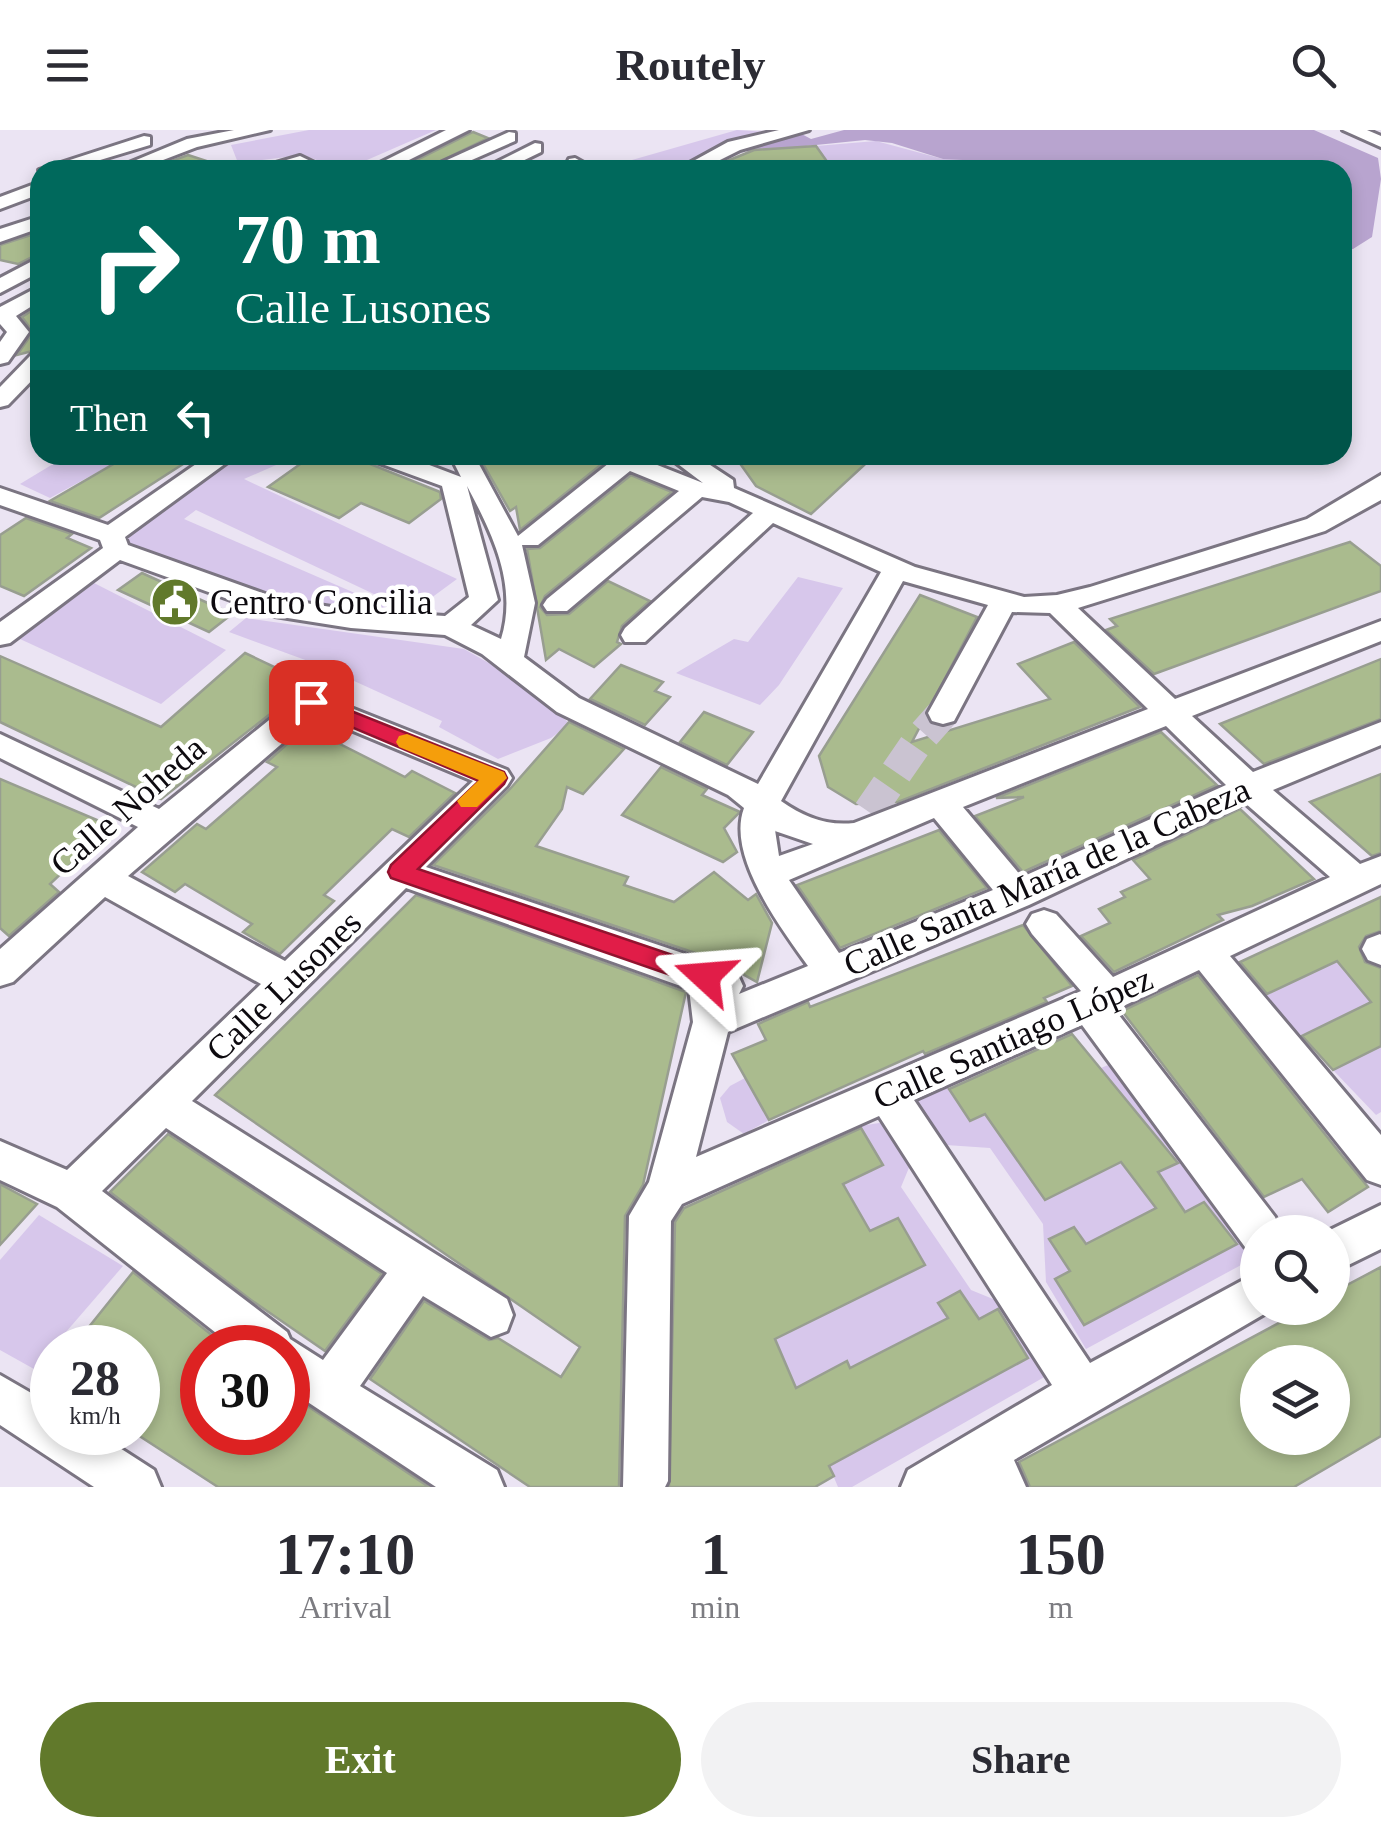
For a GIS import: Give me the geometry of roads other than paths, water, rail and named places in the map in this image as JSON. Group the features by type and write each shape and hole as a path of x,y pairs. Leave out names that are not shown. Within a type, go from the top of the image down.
{"street":[{"path":"88,160 177,130"},
{"path":"150,160 221,136 261,130"},
{"path":"403,160 460,130"},
{"path":"706,160 734,146 800,130"},
{"path":"1352,130 1376,136"},
{"path":"177,160 221,136"},
{"path":"457,160 509,137"},
{"path":"510,160 535,148"},
{"path":"0,182 30,174"},
{"path":"0,203 30,192"},
{"path":"0,213 30,203"},
{"path":"0,236 30,226"},
{"path":"0,269 30,253"},
{"path":"0,287 30,269"},
{"path":"0,356 18,332 2,315 30,298"},
{"path":"0,400 30,369"},
{"path":"0,636 212,465"},
{"path":"407,465 453,482 484,600 451,626"},
{"path":"467,465 514,550 522,626 509,659"},
{"path":"529,538 611,465"},
{"path":"634,465 696,489 732,491"},
{"path":"693,465 769,513 896,569 1024,606 1057,604 1316,525 1372,494 1381,483"},
{"path":"720,465 720,473 732,491"},
{"path":"557,605 696,489"},
{"path":"0,496 275,606 350,619 451,626 509,659 568,705 762,801 786,822 832,838 940,802 1381,630"},
{"path":"635,635 769,513"},
{"path":"832,972 768,874 758,847 762,801 896,569"},
{"path":"943,713 1003,602"},
{"path":"1057,604 1250,788 1369,875"},
{"name":"Calle Lusones","path":"72,1193 496,778 311,702"},
{"name":"Calle Noheda","path":"0,972 162,825 311,702"},
{"name":"Calle Santa María de la Cabeza","path":"712,1022 1016,895 1381,733"},
{"path":"0,745 162,825"},
{"path":"940,802 1016,895"},
{"path":"768,874 829,852 866,825"},
{"path":"400,872 705,976 762,1001"},
{"name":"Calle Santiago López","path":"667,1190 1099,1001 1369,875"},
{"path":"105,880 288,981"},
{"path":"1044,924 1248,1215"},
{"path":"1204,950 1381,1166"},
{"path":"644,1480 650,1216 667,1190 712,1022 705,976"},
{"path":"888,1095 1083,1392"},
{"path":"163,1104 490,1315"},
{"path":"0,1160 72,1193 241,1325"},
{"path":"1350,1242 1381,1226"},
{"path":"328,1392 416,1270"},
{"path":"925,1487 993,1470 1083,1392 1240,1304"},
{"path":"310,1378 480,1487"},
{"path":"0,1398 136,1487"}],"tunnel":[{"path":"869,812 918,741 943,713"}],"place":[{"name":"Centro Concilia","path":"175,602"}]}
